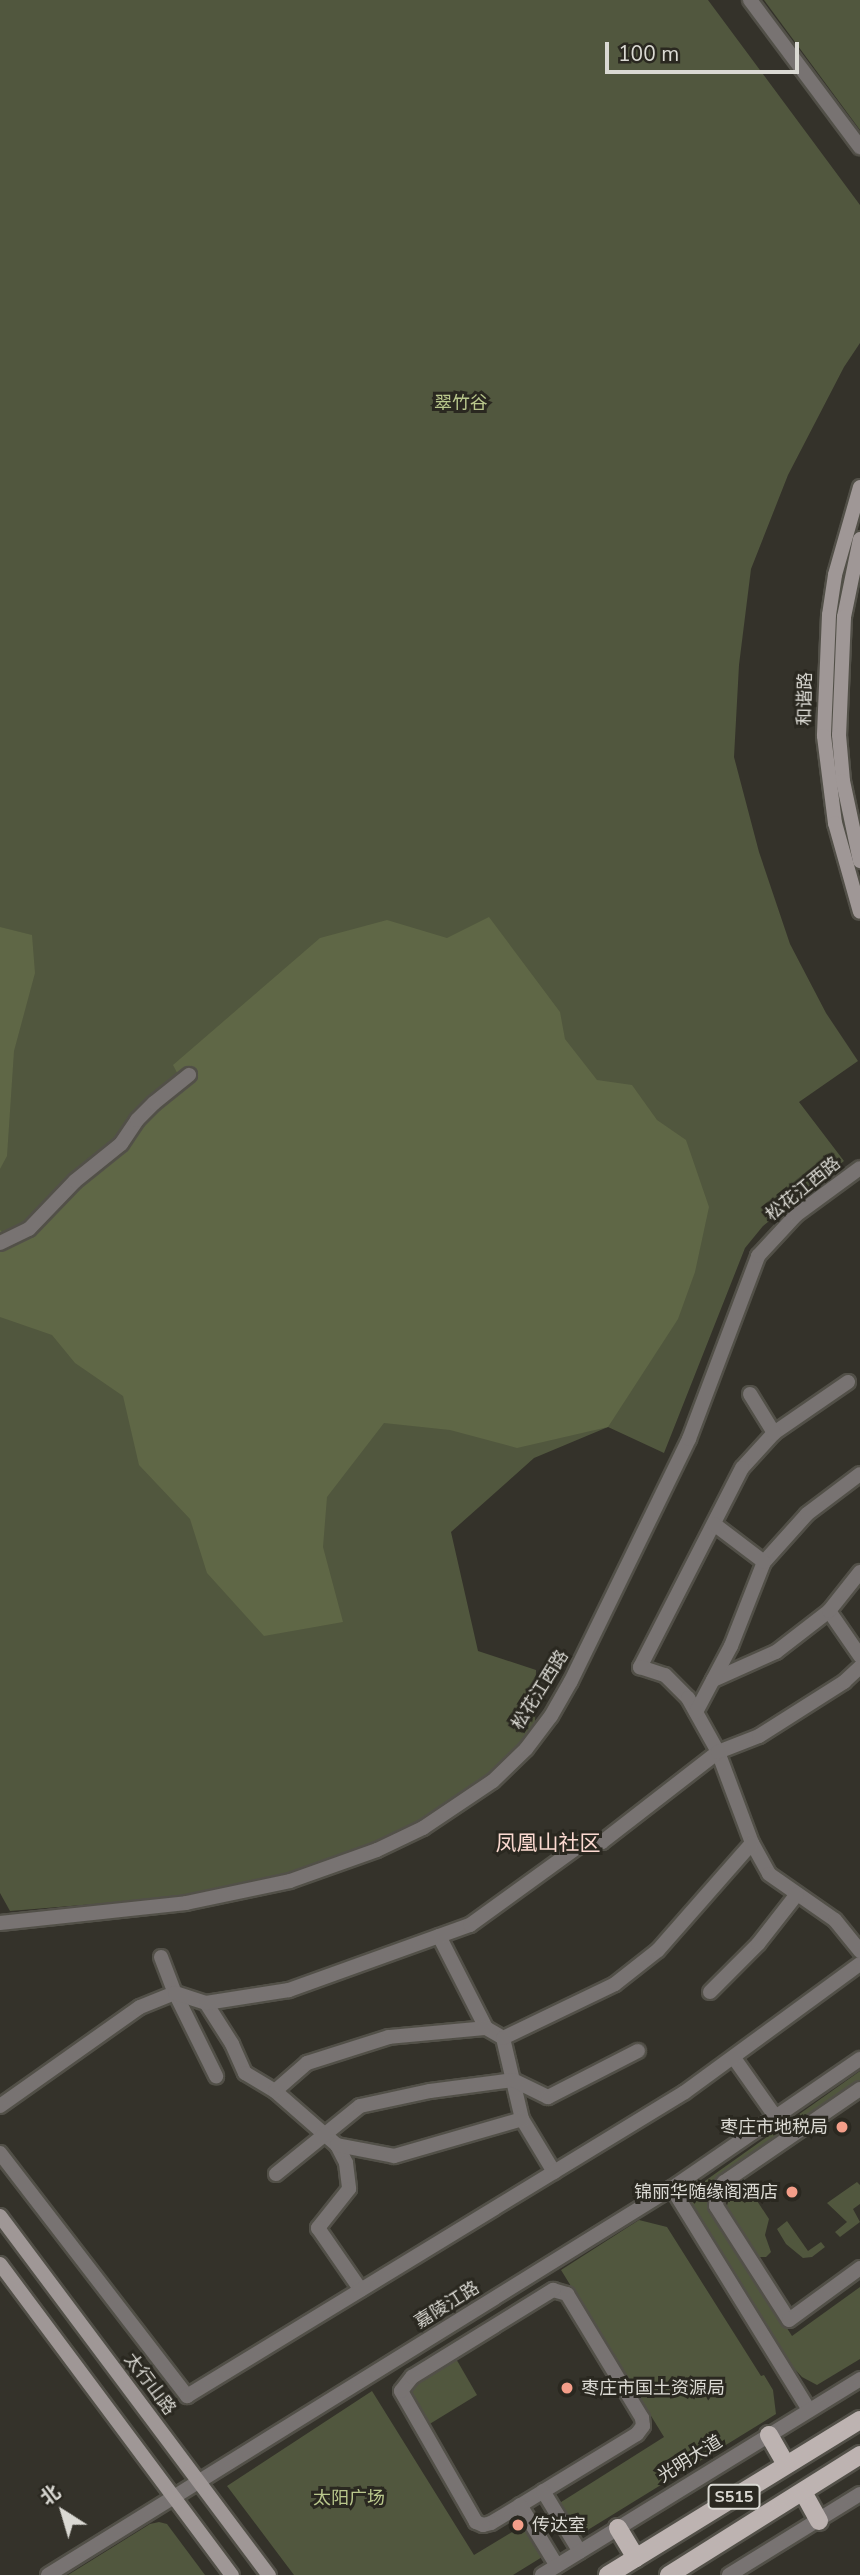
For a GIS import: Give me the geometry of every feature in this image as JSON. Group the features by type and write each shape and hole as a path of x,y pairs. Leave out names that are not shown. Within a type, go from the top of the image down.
{"main road":[{"name":"和谐路","path":"860,487 835,575 825,654 824,696 828,783 838,835 860,912"},
{"name":"和谐路","path":"860,539 844,617 839,735 843,781 860,861"},
{"name":"太行山路","path":"0,2216 269,2575"},
{"path":"0,2264 232,2575"},
{"name":"S515","path":"608,2575 860,2420"},
{"path":"769,2435 786,2465"},
{"name":"S515","path":"669,2575 860,2455"},
{"path":"803,2492 818,2521"},
{"path":"618,2528 636,2557"}],"street":[{"path":"750,0 860,147"},
{"path":"0,1243 29,1229 75,1181 121,1144 146,1112 189,1075"},
{"name":"松花江西路","path":"0,1923 186,1903 290,1881 377,1850 422,1828 493,1780 526,1749 551,1716 571,1681 685,1450 758,1256 777,1232 796,1215 860,1168"},
{"path":"848,1382 774,1433 742,1468 640,1667 665,1675 688,1698 718,1752 752,1843 769,1874 835,1920 860,1951"},
{"path":"750,1394 774,1433"},
{"path":"696,1712 731,1646 764,1562 807,1514 860,1474"},
{"path":"715,1524 764,1562"},
{"path":"713,1680 776,1652 829,1611 860,1572"},
{"path":"829,1611 860,1656"},
{"path":"0,2106 139,2007 175,1993 206,2003 289,1990 470,1925 586,1841 603,1842 718,1752 759,1736 844,1682 860,1667"},
{"path":"503,2038 615,1984 658,1950 752,1843"},
{"path":"710,1992 758,1944 797,1894"},
{"path":"439,1936 486,2028 503,2038 522,2119 554,2172"},
{"path":"161,1956 175,1993 216,2076"},
{"path":"0,2153 187,2396 554,2172 734,2058 860,1964"},
{"path":"206,2003 232,2044 245,2073 275,2091 337,2145 346,2162 349,2189 318,2228 361,2290"},
{"path":"275,2091 307,2063 389,2037 486,2028"},
{"path":"276,2175 360,2106 430,2091 513,2080 548,2097 638,2051"},
{"path":"734,2058 777,2119"},
{"name":"嘉陵江路","path":"48,2575 672,2188 777,2119 860,2059"},
{"path":"860,2089 724,2182 717,2192 716,2206 789,2320 860,2268"},
{"path":"337,2145 394,2156 522,2119"},
{"path":"672,2188 809,2410"},
{"path":"553,2290 567,2294 642,2418 643,2426 637,2434 543,2491 491,2523 476,2522 401,2391 412,2376 553,2290"},
{"name":"光明大道","path":"542,2575 860,2379"},
{"path":"543,2491 580,2552"},
{"path":"729,2575 860,2494"},
{"path":"520,2505 557,2566"}],"green space":[{"name":"翠竹谷","path":"0,0 708,0 860,205 860,343 844,367 788,475 751,569 739,665 734,757 759,852 790,944 826,1013 858,1061 799,1102 844,1161 763,1226 745,1248 664,1453 608,1427 534,1458 451,1532 478,1651 536,1670 535,1725 492,1776 399,1834 292,1873 191,1896 10,1911 0,1893"},
{"path":"764,0 860,0 860,130"},
{"path":"489,917 560,1012 565,1039 597,1080 632,1085 657,1120 686,1140 709,1207 695,1272 678,1319 608,1427 517,1448 450,1430 384,1423 327,1497 323,1547 343,1622 264,1636 207,1573 190,1519 139,1465 123,1396 75,1363 52,1335 0,1317 0,1230 3,1233 42,1222 82,1182 121,1153 150,1117 185,1088 173,1065 320,938 387,920 447,938"},
{"path":"0,927 32,935 35,973 14,1051 7,1156 0,1169"},
{"path":"860,2071 860,2081 726,2175 709,2206 792,2336 860,2287 860,2359 817,2385 802,2377 776,2349 688,2204 695,2188"},
{"path":"857,2182 860,2185 860,2204 853,2209 860,2222 840,2237 835,2232 847,2222 827,2203"},
{"path":"746,2184 769,2219 765,2235 771,2252 766,2257 756,2257 726,2208 731,2194"},
{"path":"639,2220 667,2227 761,2376 764,2375 773,2390 776,2414 578,2536 558,2504 664,2437 561,2270"},
{"path":"787,2221 808,2251 821,2242 825,2247 812,2257 803,2258 786,2244 777,2229"},
{"path":"455,2357 477,2395 428,2425 409,2392 418,2380"},
{"name":"太阳广场","path":"372,2391 474,2555 527,2523 547,2554 513,2575 294,2575 227,2486"},
{"path":"150,2524 167,2524 205,2575 68,2575"}],"place":[{"name":"枣庄市地税局","path":"842,2127"},
{"name":"锦丽华随缘阁酒店","path":"792,2192"},
{"name":"枣庄市国土资源局","path":"567,2388"},
{"name":"传达室","path":"518,2525"}],"district":[{"name":"凤凰山社区","path":"548,1843"}]}
